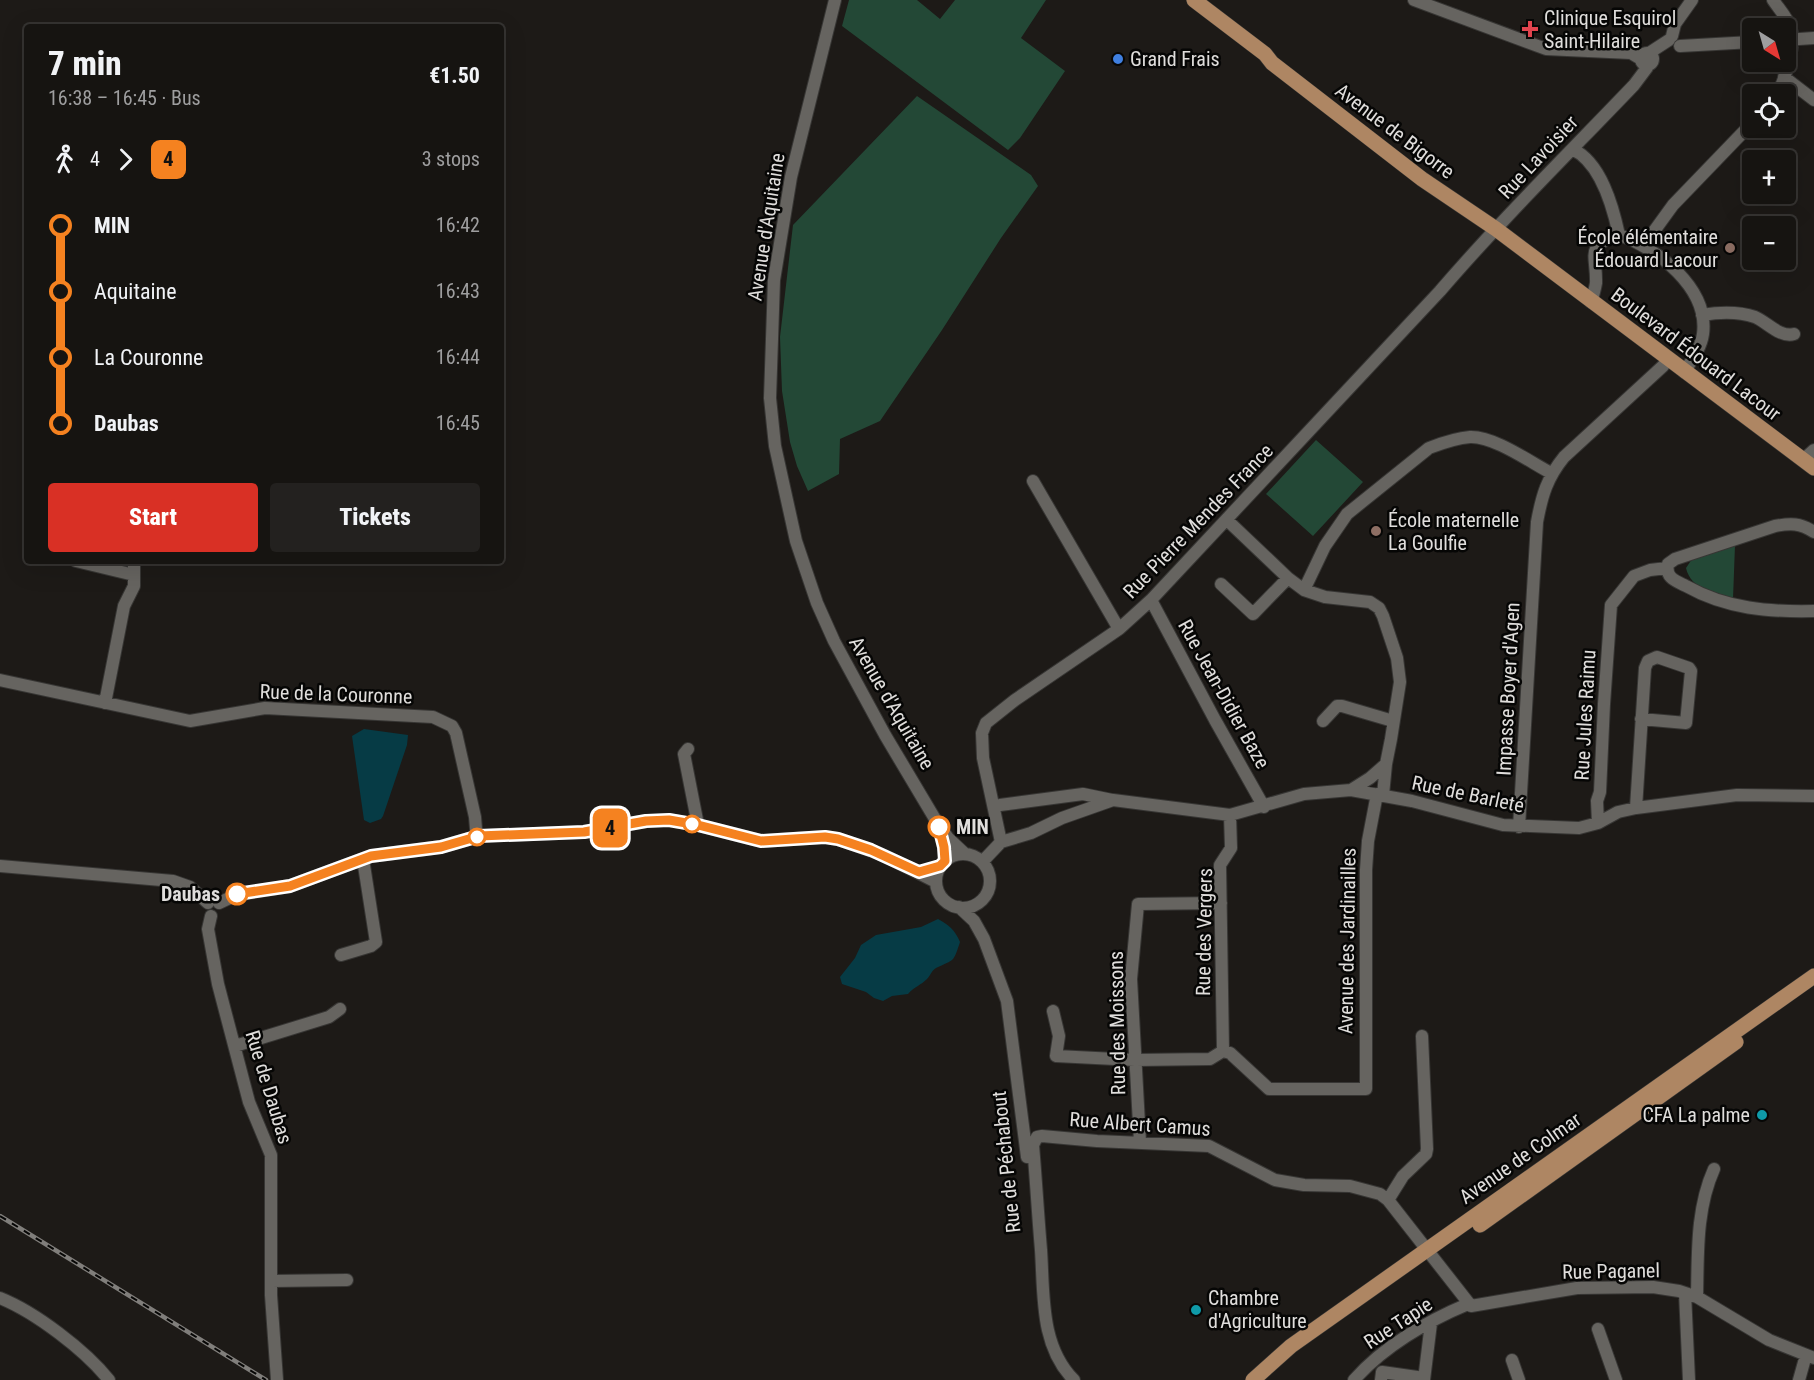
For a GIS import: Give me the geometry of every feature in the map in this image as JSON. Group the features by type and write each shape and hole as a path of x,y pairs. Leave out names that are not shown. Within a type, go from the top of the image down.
{"main road":[{"name":"Avenue de Bigorre","path":"1189,1 1231,28 1265,54 1272,63 1422,179 1496,229"},
{"name":"Avenue de Bigorre","path":"1189,1 1260,58 1272,63"},
{"name":"Boulevard Édouard Lacour","path":"1496,229 1684,372 1810,459"},
{"name":"Avenue de Colmar","path":"1253,1380 1291,1346 1814,976"},
{"name":"Avenue de Colmar","path":"1266,1380 1428,1250 1573,1160 1814,988"}],"street":[{"name":"Avenue d'Aquitaine","path":"835,0 791,177 774,280 770,398 776,446 796,541 817,603 834,641 879,724 938,824 948,838 964,853"},
{"path":"1414,0 1546,48 1611,51 1633,54 1647,59"},
{"path":"1692,0 1675,24 1676,41 1703,45 1742,43"},
{"path":"1773,0 1786,18"},
{"path":"1796,39 1814,38"},
{"name":"Rue Lavoisier","path":"1496,229 1608,111 1636,77 1647,59 1676,41"},
{"path":"1781,84 1785,72"},
{"path":"1784,77 1814,100"},
{"path":"1644,244 1673,206 1742,134"},
{"path":"1572,149 1580,152 1606,188 1619,235"},
{"name":"Rue Pierre Mendes France","path":"1001,842 983,758 982,733 986,723 1015,700 1119,629 1151,600 1496,229"},
{"path":"1591,302 1596,282 1593,258 1601,242 1619,235 1644,244 1674,268 1686,282 1702,315 1701,342 1684,372"},
{"path":"1702,315 1719,312 1737,313 1754,317 1784,334 1794,334"},
{"path":"1227,520 1288,578 1304,590 1325,546 1347,514 1429,448 1445,442 1476,438 1502,446 1551,473 1564,457 1668,359"},
{"name":"Impasse Boyer d'Agen","path":"1519,826 1537,522 1540,504 1551,473"},
{"path":"1033,481 1119,629"},
{"path":"1814,532 1800,524 1775,526 1675,560 1668,564 1667,568 1669,576 1705,597 1722,603 1776,611 1814,611"},
{"path":"88,564 134,575"},
{"path":"105,703 124,606 134,586 134,564"},
{"name":"Rue Jules Raimu","path":"1598,823 1597,801 1600,792 1610,610 1615,599 1634,576 1650,570 1667,568"},
{"path":"1221,584 1253,614 1288,578"},
{"name":"Avenue des Jardinailles","path":"1223,1051 1230,1053 1269,1089 1366,1089 1368,841 1380,795 1400,682 1397,658 1379,608 1370,602 1325,597 1304,590"},
{"name":"Rue Jean-Didier Baze","path":"1151,600 1264,807"},
{"path":"1636,808 1641,719 1645,668 1648,661 1655,657 1664,658 1689,668 1691,671 1686,723 1641,719"},
{"name":"Rue de la Couronne","path":"0,680 190,721 265,708 433,717 452,726 456,733 479,836"},
{"path":"1323,721 1337,706 1342,706 1393,722"},
{"path":"688,749 684,754 698,825"},
{"path":"1351,790 1386,764"},
{"name":"Rue de Barleté","path":"1000,805 1083,794 1230,815 1304,794 1351,790 1451,810 1503,825 1579,828 1598,823 1618,812 1636,808 1737,795 1814,796"},
{"path":"1061,796 1062,818"},
{"name":"Rue de Barleté","path":"983,861 1001,842 1031,833 1062,818 1113,800"},
{"name":"Rue des Vergers","path":"1223,1051 1220,865 1231,848 1230,815"},
{"path":"0,866 173,881 190,887 213,903 236,895 290,886 363,859 441,847 479,836 584,832 646,821 678,821 761,841 825,837 838,839 883,855 936,882"},
{"name":"Avenue d'Aquitaine","path":"938,824 944,847 943,863"},
{"path":"919,872 943,863 957,854 964,853 977,857 988,868 990,886 981,902 967,908 959,908 944,900 936,882 943,863"},
{"path":"341,955 371,946 376,942 363,859"},
{"name":"Rue de Péchabout","path":"981,902 984,939"},
{"name":"Rue de Daubas","path":"213,903 221,908 220,913 211,916 208,929 214,969 252,1111 271,1155 271,1281 280,1378"},
{"name":"Rue des Moissons","path":"1140,1142 1131,979 1138,904 1221,903"},
{"name":"Rue de Péchabout","path":"959,908 974,921 984,939 1007,1001 1027,1158 1043,1342 1054,1366 1064,1380"},
{"path":"235,1046 328,1017 340,1009"},
{"path":"1053,1011 1059,1036 1056,1056 1135,1060 1210,1059 1223,1051"},
{"path":"1388,1200 1403,1176 1426,1154 1422,1036"},
{"name":"Rue Albert Camus","path":"1074,1380 1064,1369 1055,1353 1047,1324 1033,1145 1037,1137 1209,1146 1275,1180 1304,1185 1350,1186 1373,1192 1388,1200 1428,1250"},
{"path":"1698,1297 1698,1246 1702,1205 1714,1169"},
{"path":"1428,1250 1468,1305"},
{"path":"271,1281 347,1280"},
{"name":"Rue Paganel","path":"1468,1305 1475,1306 1577,1288 1653,1287 1698,1297 1769,1340 1810,1356"},
{"path":"1685,1293 1689,1380"},
{"path":"0,1298 46,1324 109,1380"},
{"name":"Rue Tapie","path":"1354,1380 1399,1341 1468,1305"},
{"path":"1381,1380 1382,1372 1424,1379 1431,1323"},
{"path":"1598,1329 1616,1380"},
{"path":"1799,1380 1810,1356"},
{"path":"1512,1360 1519,1380"}],"green space":[{"path":"849,0 917,0 940,19 955,0 1046,0 1021,38 1065,71 1020,138 1008,150 842,26"},
{"path":"917,96 1031,175 1038,186 880,421 840,439 839,474 808,491 790,442 782,391 780,337 793,225"},
{"path":"1316,440 1363,482 1313,536 1266,494"},
{"path":"1735,545 1733,599 1698,586 1693,581 1686,568 1692,559"}],"water":[{"path":"364,729 408,735 407,745 383,816 370,823 364,820 352,736"},
{"path":"938,919 951,928 958,938 960,942 956,954 952,960 934,969 927,979 908,994 892,996 883,1001 866,992 842,984 840,977 855,958 861,945 876,935 921,927"}],"railway":[{"path":"0,1216 266,1380"}],"bus line":[{"name":"4","path":"237,894 290,886 371,856 441,847 479,836 584,832 646,821 669,820 761,841 825,837 838,839 859,845 919,872 940,866 945,861 939,827"}],"place":[{"name":"Clinique Esquirol Saint-Hilaire","path":"1530,29"},
{"name":"Grand Frais","path":"1118,59"},
{"name":"École élémentaire Édouard Lacour","path":"1730,248"},
{"name":"École maternelle La Goulfie","path":"1376,531"},
{"name":"MIN","path":"939,827"},
{"name":"Daubas","path":"237,894"},
{"name":"CFA La palme","path":"1762,1115"},
{"name":"Chambre d'Agriculture","path":"1196,1310"}]}
